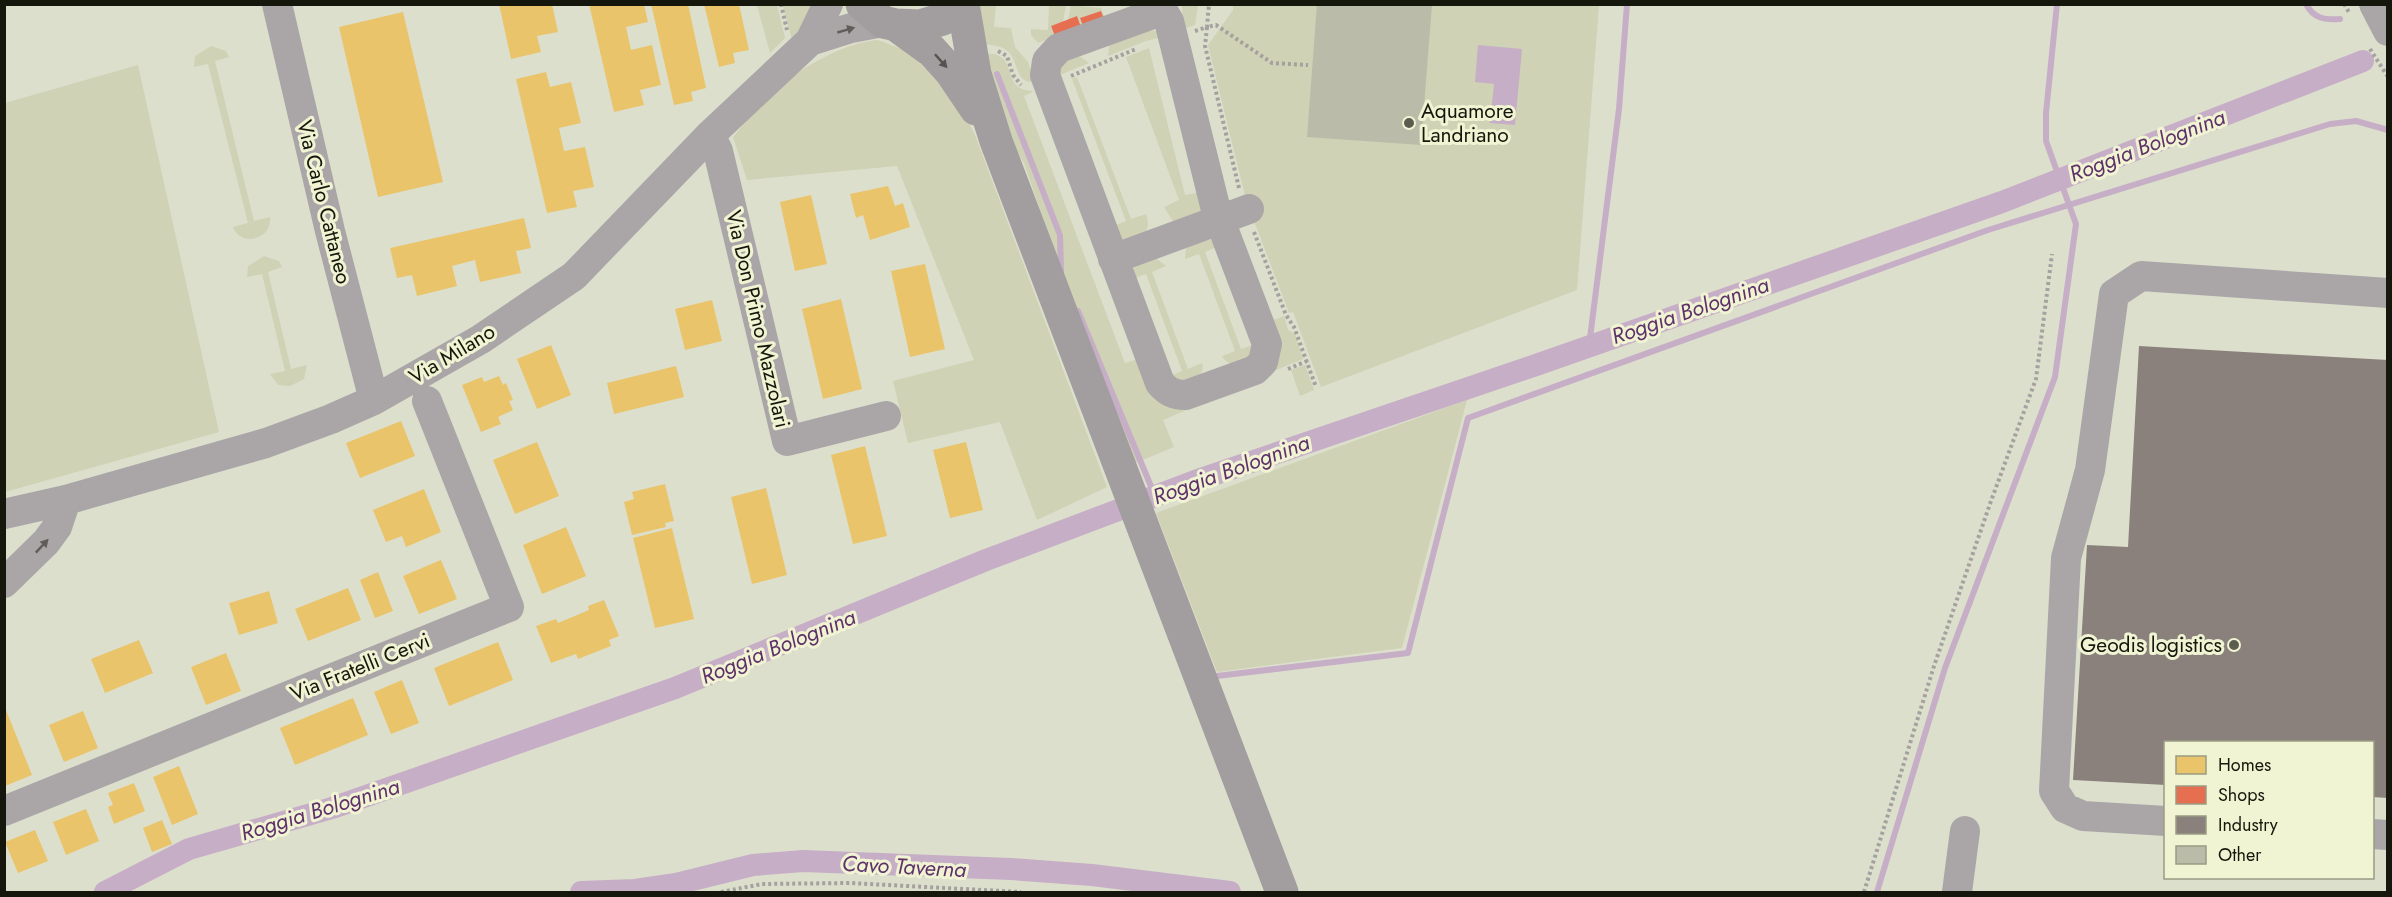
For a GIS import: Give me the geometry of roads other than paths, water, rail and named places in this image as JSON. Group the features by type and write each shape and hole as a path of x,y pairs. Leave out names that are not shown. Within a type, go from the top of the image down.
{"main road":[{"path":"880,17 920,26 943,19 958,4"},
{"path":"963,4 975,74 996,141 1282,892"},
{"path":"880,17 932,51 951,72 996,141"}],"street":[{"name":"Via Carlo Cattaneo","path":"277,4 330,231 374,400"},
{"name":"Via Milano","path":"4,514 66,500 266,443 374,400 480,339 574,276 710,135 810,41 828,4"},
{"path":"2374,4 2388,31"},
{"path":"1162,6 1169,21 1220,220 1267,344 1266,354 1263,362 1255,370 1186,395 1176,395 1167,391 1160,383 1047,85 1045,69 1050,55 1059,48 1153,14 1162,6"},
{"name":"Via Milano","path":"810,41 880,17"},
{"name":"Via Don Primo Mazzolari","path":"710,135 718,151 787,441 886,417"},
{"path":"1113,259 1249,209"},
{"path":"2164,821 2083,816 2065,808 2054,791 2066,558 2090,470 2114,294 2141,276 2388,293"},
{"name":"Via Fratelli Cervi","path":"4,811 509,607 427,401"},
{"path":"4,583 46,542 57,527 66,500"},
{"path":"1958,892 1965,831"}],"waterway":[{"path":"1589,346 1619,109 1627,4"},
{"path":"1877,892 1945,668 2055,377 2076,224 2046,141 2046,113 2057,4"},
{"path":"2306,4 2320,18 2340,19"},
{"name":"Roggia Bolognina","path":"105,892 189,849 332,808 675,688 986,560 1195,481 2002,202 2363,61"},
{"path":"997,74 1060,235 1061,271"},
{"path":"1217,676 1408,653 1468,418 1988,230 2330,124 2356,121 2388,130"},
{"path":"1078,311 1155,496"},
{"name":"Cavo Taverna","path":"581,892 635,890 676,884 753,865 803,861 1011,869 1092,875 1230,892"}],"place":[{"name":"Aquamore Landriano","path":"1409,123"},
{"name":"Geodis logistics","path":"2234,645"}]}
